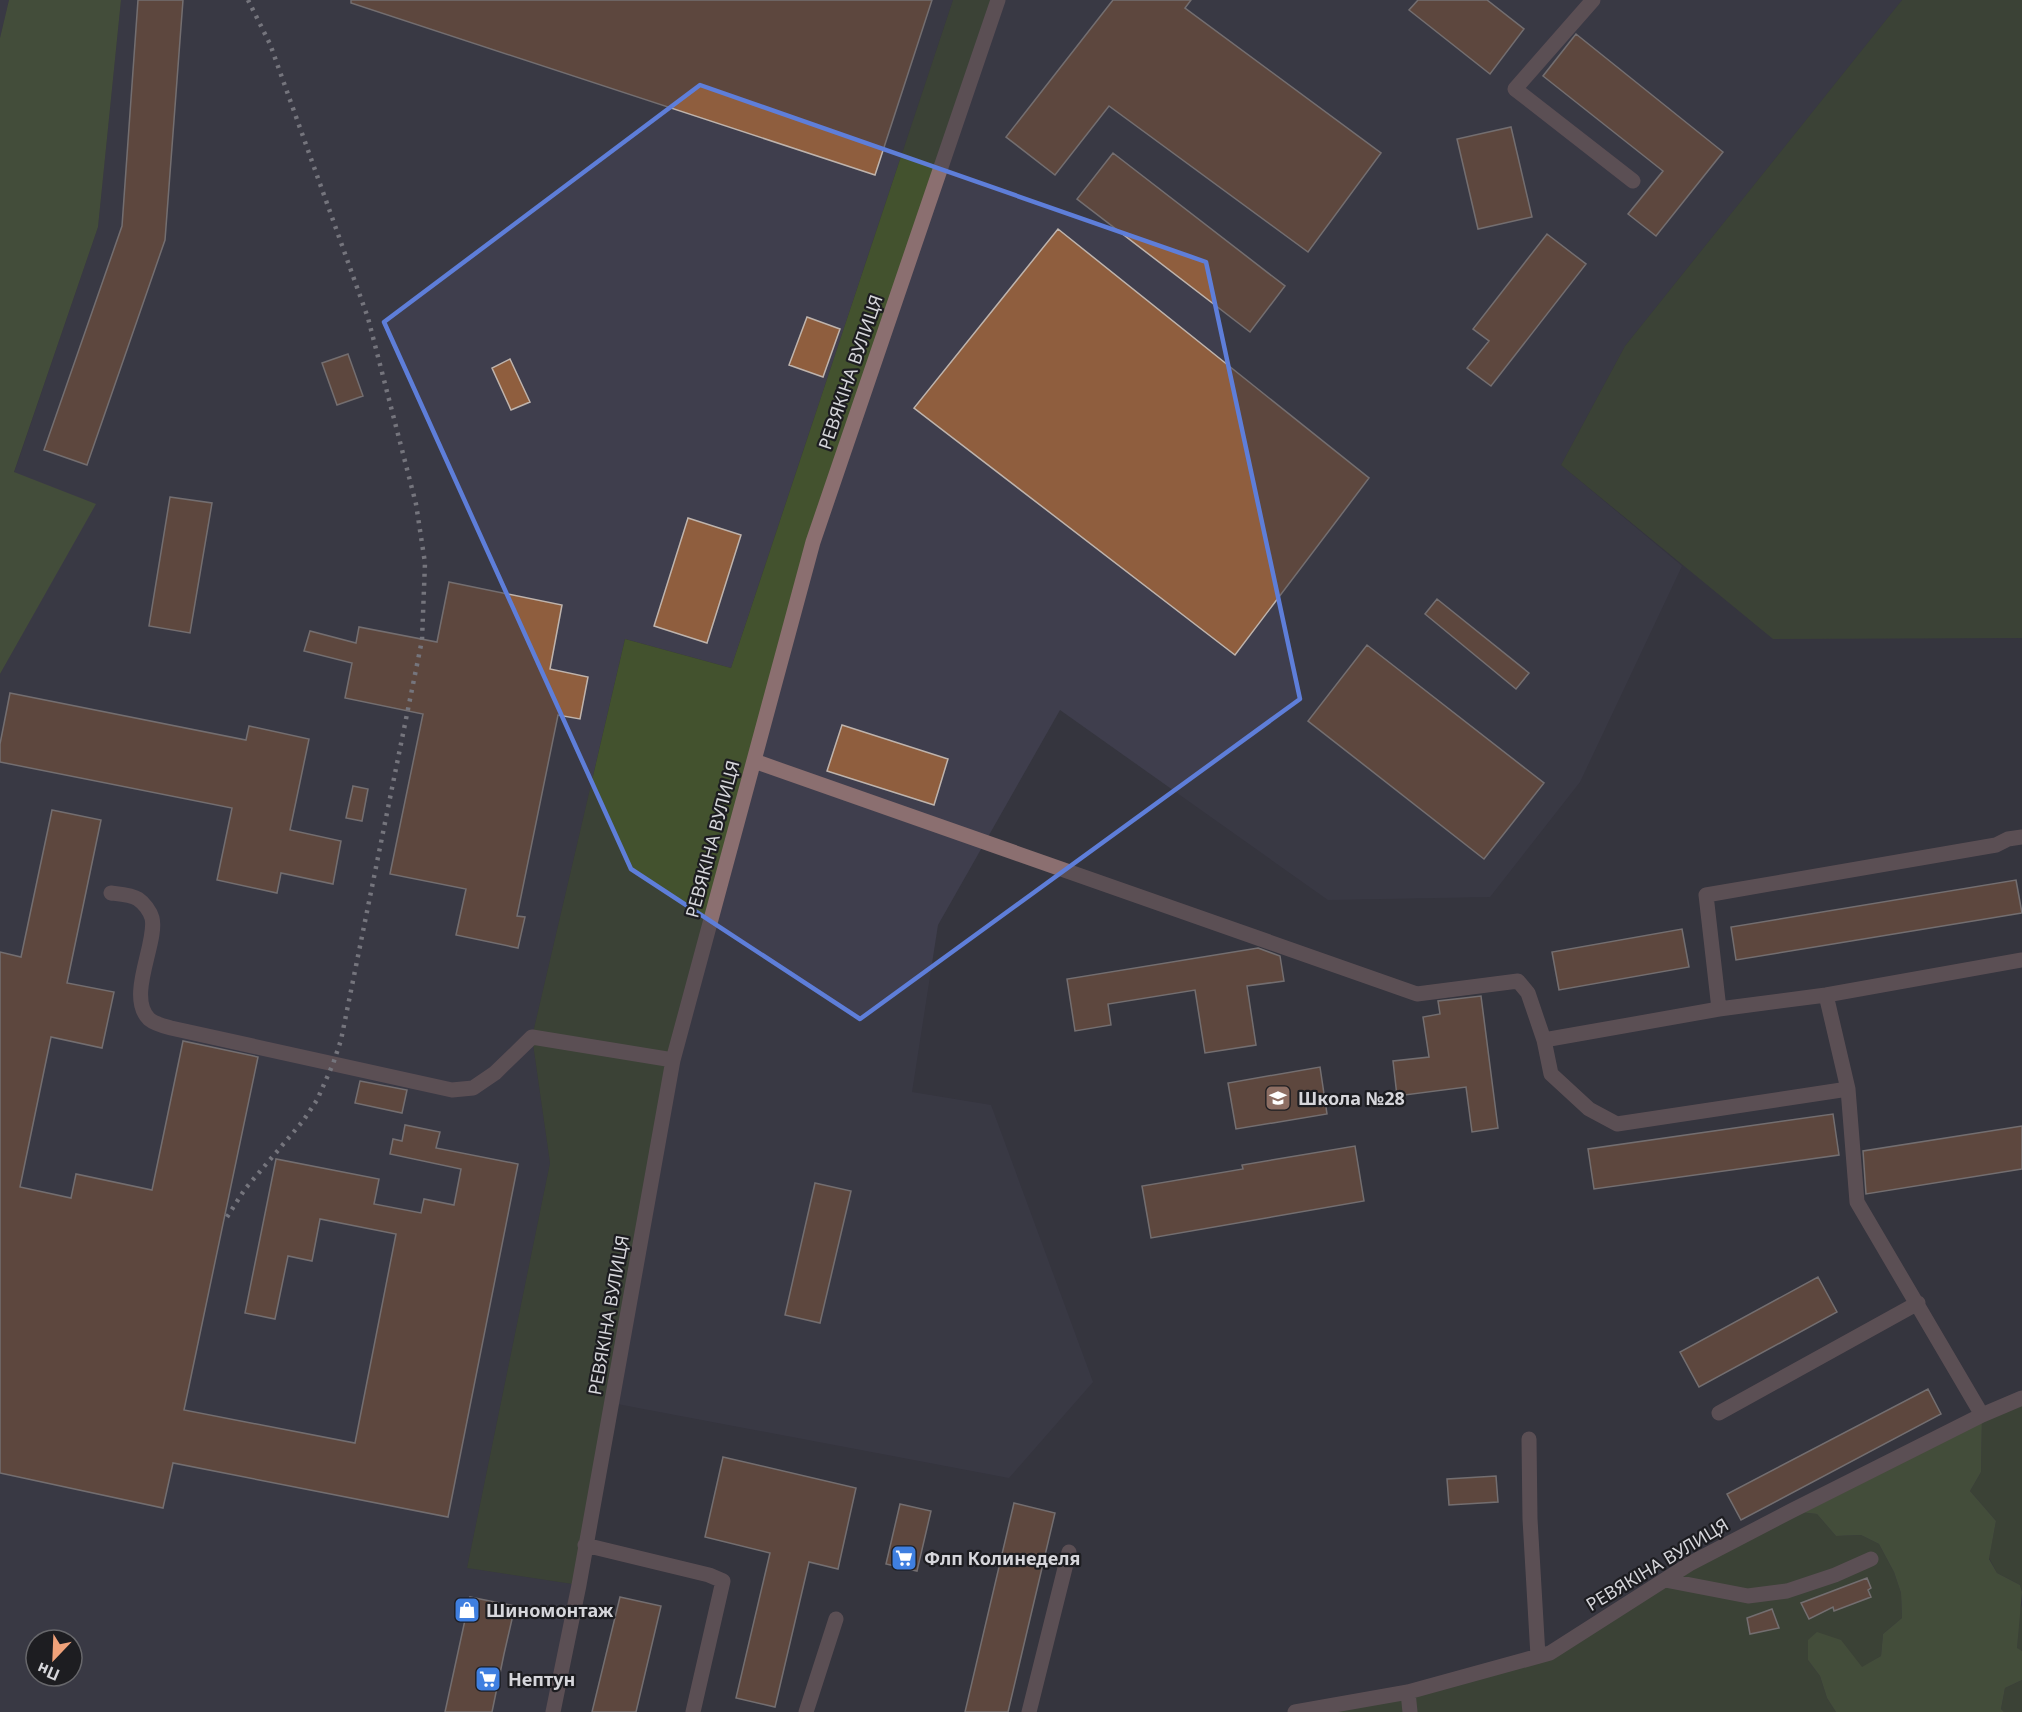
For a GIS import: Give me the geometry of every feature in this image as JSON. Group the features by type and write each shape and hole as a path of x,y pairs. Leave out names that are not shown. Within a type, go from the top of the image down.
{"street":[{"name":"РЕВЯКІНА ВУЛИЦЯ","path":"553,1712 579,1585 673,1060 813,542 998,0"},
{"path":"1593,0 1515,89 1633,182"},
{"path":"754,761 1418,994 1518,981 1528,993 1544,1040 1551,1074 1589,1109 1617,1124 1848,1089"},
{"path":"1719,1009 1706,895 1996,845 2008,838 2022,837"},
{"path":"111,893 137,898 148,909 153,920 141,985 143,1007 147,1017 154,1023 452,1090 473,1088 495,1072 532,1037 673,1060"},
{"path":"1544,1040 1719,1009 1826,995 2022,960"},
{"path":"1826,995 1848,1089 1857,1202 1982,1415"},
{"path":"1719,1413 1918,1303"},
{"name":"РЕВЯКІНА ВУЛИЦЯ","path":"1295,1712 1408,1692 1550,1653 1691,1563 1982,1415 2022,1398"},
{"path":"1529,1439 1530,1519 1538,1656"},
{"path":"585,1545 710,1575 723,1581 693,1712"},
{"path":"1029,1712 1069,1552"},
{"path":"1665,1580 1748,1596 1787,1591 1835,1575 1871,1559"},
{"path":"806,1712 836,1619"},
{"path":"1408,1692 1410,1712"}],"highlighted area":[{"path":"700,85 1206,262 1300,699 860,1019 631,869 384,322"}],"shaded area":[{"path":"0,0 9,0 0,38"},
{"path":"121,0 953,0 731,668 625,639 532,1037 550,1163 467,1568 579,1585 553,1712 0,1712 0,674 95,504 14,473 98,227"},
{"path":"998,0 1902,0 1625,346 1561,465 1682,566 1580,782 1490,897 1328,900 1060,710 938,925 912,1092 991,1105 1093,1382 1009,1478 612,1403 673,1060 813,542"}],"green space":[{"path":"9,0 121,0 98,227 14,472 96,504 0,674 0,38"},
{"path":"953,0 998,0 813,542 673,1060 579,1585 467,1568 550,1163 532,1037 625,639 731,668"},
{"path":"1902,0 2022,0 2022,638 1773,639 1561,465 1625,346"},
{"path":"2022,1398 2022,1592 2020,1585 1997,1573 1989,1558 1996,1521 1970,1491 1981,1472 1982,1415"},
{"path":"1982,1415 1981,1472 1970,1491 1996,1521 1989,1559 1997,1573 2020,1585 2022,1592 2017,1648 2022,1651 2022,1680 2005,1688 2001,1709 2004,1712 1836,1712 1827,1698 1820,1676 1808,1660 1808,1640 1817,1632 1841,1640 1862,1667 1881,1656 1883,1634 1902,1618 1901,1593 1894,1572 1879,1544 1861,1535 1836,1536 1817,1514 1791,1511"},
{"path":"1791,1511 1817,1514 1836,1536 1861,1535 1879,1544 1894,1572 1901,1593 1902,1618 1883,1634 1881,1656 1862,1668 1808,1660 1820,1676 1827,1698 1836,1712 1295,1712 1550,1653"},
{"path":"2022,1604 2022,1651 2017,1649 2018,1619"},
{"path":"2022,1680 2022,1712 2004,1712 2001,1709 2005,1688"}],"building":[{"path":"138,0 183,0 165,240 87,465 44,450 122,226"},
{"path":"351,0 932,0 875,175 351,3"},
{"path":"1113,0 1191,0 1185,8 1381,153 1308,252 1109,106 1055,175 1006,137"},
{"path":"1418,0 1487,0 1524,29 1490,74 1409,10"},
{"path":"1576,34 1723,152 1656,236 1628,214 1663,171 1543,76"},
{"path":"1511,127 1532,217 1478,229 1457,139"},
{"path":"1113,153 1285,286 1250,332 1077,199"},
{"path":"1058,229 1369,478 1235,655 914,408"},
{"path":"1547,234 1586,264 1491,386 1467,368 1489,341 1473,329"},
{"path":"807,317 840,329 823,377 789,365"},
{"path":"348,354 363,396 337,405 322,363"},
{"path":"510,359 530,402 511,410 492,368"},
{"path":"170,497 212,503 190,633 149,626"},
{"path":"688,518 741,535 707,643 654,626"},
{"path":"449,582 562,605 550,669 588,677 580,719 558,715 517,916 525,917 518,948 456,935 466,889 390,874 423,714 345,698 352,663 304,651 310,631 356,643 359,627 437,642"},
{"path":"1437,599 1529,673 1516,689 1425,614"},
{"path":"1367,645 1544,783 1484,859 1308,721"},
{"path":"10,693 246,740 249,726 309,739 290,830 341,841 333,884 281,873 277,893 217,880 232,808 0,762 0,744"},
{"path":"842,725 948,759 934,805 827,771"},
{"path":"353,786 368,789 362,821 346,818"},
{"path":"52,810 101,820 67,983 114,992 102,1048 51,1037 20,1187 71,1198 76,1174 152,1190 183,1041 258,1057 184,1410 355,1443 396,1234 320,1219 312,1261 288,1256 275,1319 245,1313 276,1159 379,1179 374,1204 421,1213 424,1199 454,1205 461,1169 390,1154 393,1139 402,1141 405,1125 440,1132 436,1148 518,1164 448,1517 173,1463 163,1508 0,1473 0,952 21,957"},
{"path":"2016,880 2022,913 1736,960 1731,927"},
{"path":"1682,929 1689,967 1559,990 1552,952"},
{"path":"1258,948 1280,956 1284,981 1247,986 1256,1045 1205,1053 1195,990 1108,1004 1111,1025 1075,1031 1067,979"},
{"path":"1481,996 1498,1128 1472,1132 1466,1087 1397,1096 1393,1061 1429,1057 1423,1017 1440,1014 1438,1001"},
{"path":"1320,1067 1327,1114 1236,1129 1228,1083"},
{"path":"360,1081 407,1090 402,1113 355,1103"},
{"path":"1833,1114 1839,1155 1594,1189 1588,1149"},
{"path":"2022,1126 2022,1169 1866,1194 1863,1151"},
{"path":"1355,1146 1364,1201 1151,1238 1142,1186 1243,1169 1242,1165"},
{"path":"815,1183 851,1191 820,1323 785,1315"},
{"path":"1818,1277 1837,1312 1699,1387 1680,1352"},
{"path":"1928,1389 1941,1414 1741,1520 1727,1494"},
{"path":"723,1457 856,1488 838,1569 809,1562 775,1707 736,1698 770,1553 705,1537"},
{"path":"1496,1476 1498,1502 1449,1505 1447,1479"},
{"path":"1014,1503 1055,1513 1008,1712 965,1712"},
{"path":"900,1504 931,1511 917,1571 886,1564"},
{"path":"1867,1578 1871,1588 1868,1590 1871,1597 1834,1611 1833,1607 1809,1619 1801,1603"},
{"path":"470,1597 515,1606 492,1712 445,1712"},
{"path":"620,1597 661,1606 636,1712 592,1712"},
{"path":"1772,1609 1779,1628 1750,1634 1747,1618"}],"railway":[{"path":"227,1217 245,1189 303,1121 317,1100 341,1040 422,640 425,563 416,504 368,318 270,44 248,0"}],"place":[{"name":"Школа №28","path":"1278,1098"},
{"name":"Флп Колинеделя","path":"904,1558"},
{"name":"Шиномонтаж","path":"467,1610"},
{"name":"Нептун","path":"488,1679"}]}
